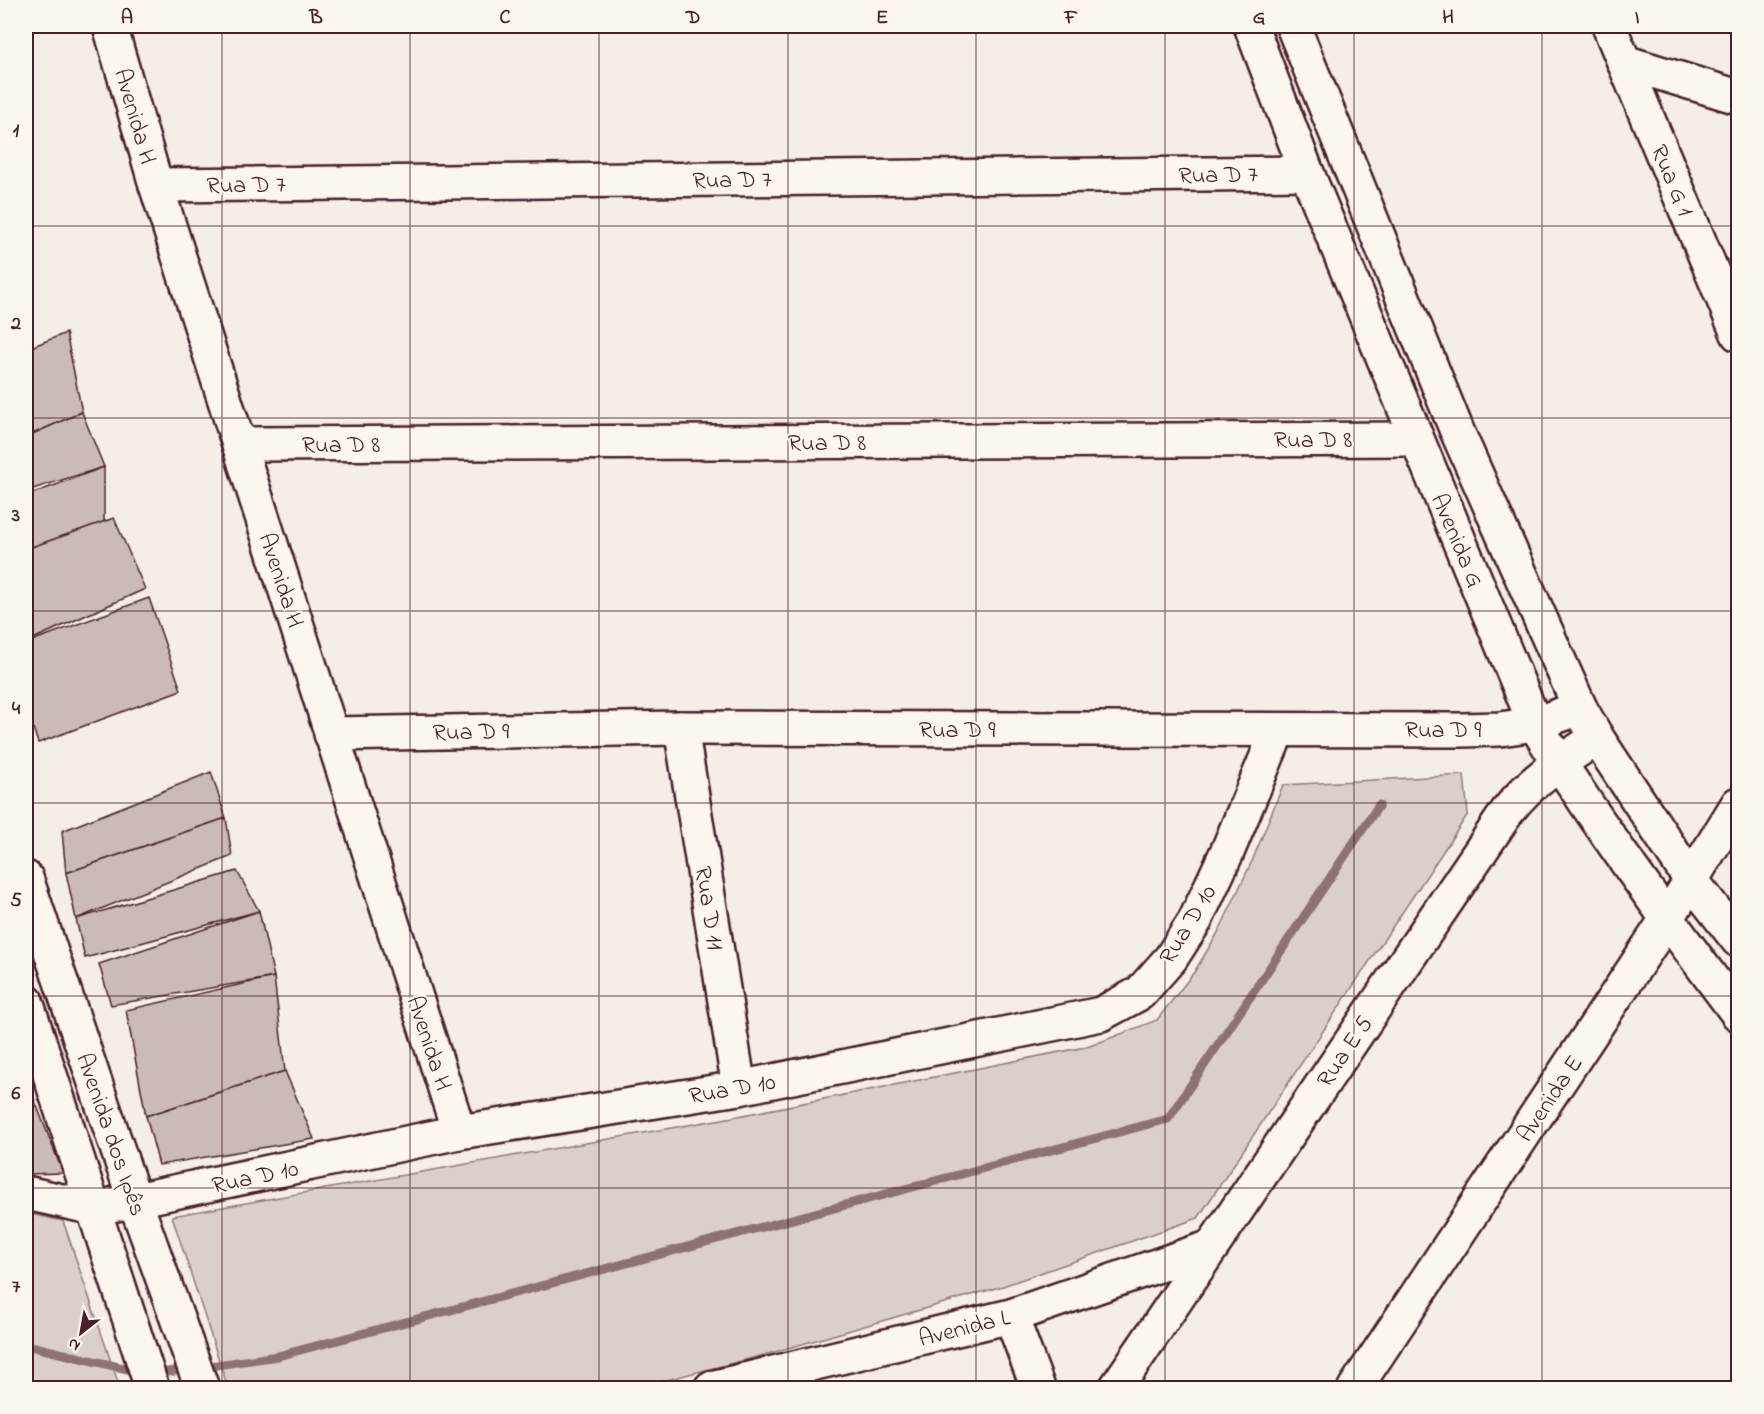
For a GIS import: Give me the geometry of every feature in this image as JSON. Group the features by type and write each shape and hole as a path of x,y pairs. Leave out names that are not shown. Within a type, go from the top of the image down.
{"street":[{"name":"Avenida H","path":"110,26 156,185 459,1132"},
{"name":"Avenida G","path":"1251,26 1307,173 1535,724 1559,763 1667,919 1738,1014"},
{"name":"Avenida G","path":"1293,26 1457,432 1580,708 1597,738 1691,880 1738,940"},
{"name":"Rua G 1","path":"1609,26 1738,334"},
{"path":"1624,62 1738,97"},
{"name":"Rua D 7","path":"156,185 1307,173"},
{"name":"Rua D 8","path":"239,444 1416,439"},
{"name":"Rua D 9","path":"332,734 681,728 1461,730 1500,729 1535,724 1580,708"},
{"name":"Rua D 11","path":"681,728 739,1088"},
{"name":"Rua D 10","path":"26,1193 94,1208 459,1132 739,1088 1101,1014 1140,993 1171,958 1195,921 1228,850 1278,730"},
{"name":"Rua E 5","path":"1116,1389 1507,812 1528,786 1597,738"},
{"name":"Avenida E","path":"1355,1389 1667,919 1738,804"},
{"name":"Avenida dos Ipês","path":"26,878 135,1201 202,1388"},
{"name":"Avenida dos Ipês","path":"26,1000 152,1389"},
{"name":"Avenida L","path":"711,1389 796,1379 1011,1316 1211,1247"},
{"path":"1011,1316 1038,1389"}],"shaded area":[{"path":"1464,775 1468,814 1198,1218 1003,1286 764,1355 635,1388 228,1388 172,1216 728,1118 1090,1046 1157,1020 1195,971 1219,931 1253,859 1283,785"},
{"path":"26,1213 63,1221 120,1388 26,1388"}],"building":[{"path":"66,333 82,412 26,437 26,349"},
{"path":"82,412 104,467 26,491 26,437"},
{"path":"104,467 104,522 26,549 26,496"},
{"path":"114,518 145,589 26,642 26,549"},
{"path":"149,598 181,690 38,743 26,706 26,643"},
{"path":"211,772 226,818 66,873 62,831"},
{"path":"226,818 232,856 76,919 66,873"},
{"path":"237,871 259,911 85,958 76,919"},
{"path":"259,911 274,977 111,1005 99,964"},
{"path":"274,977 285,1071 146,1116 126,1010"},
{"path":"285,1071 314,1139 159,1165 146,1116"},
{"path":"26,1078 63,1173 26,1174"}],"waterway":[{"path":"154,1374 278,1356 1168,1119 1379,805"},
{"path":"26,1345 140,1372"}]}
